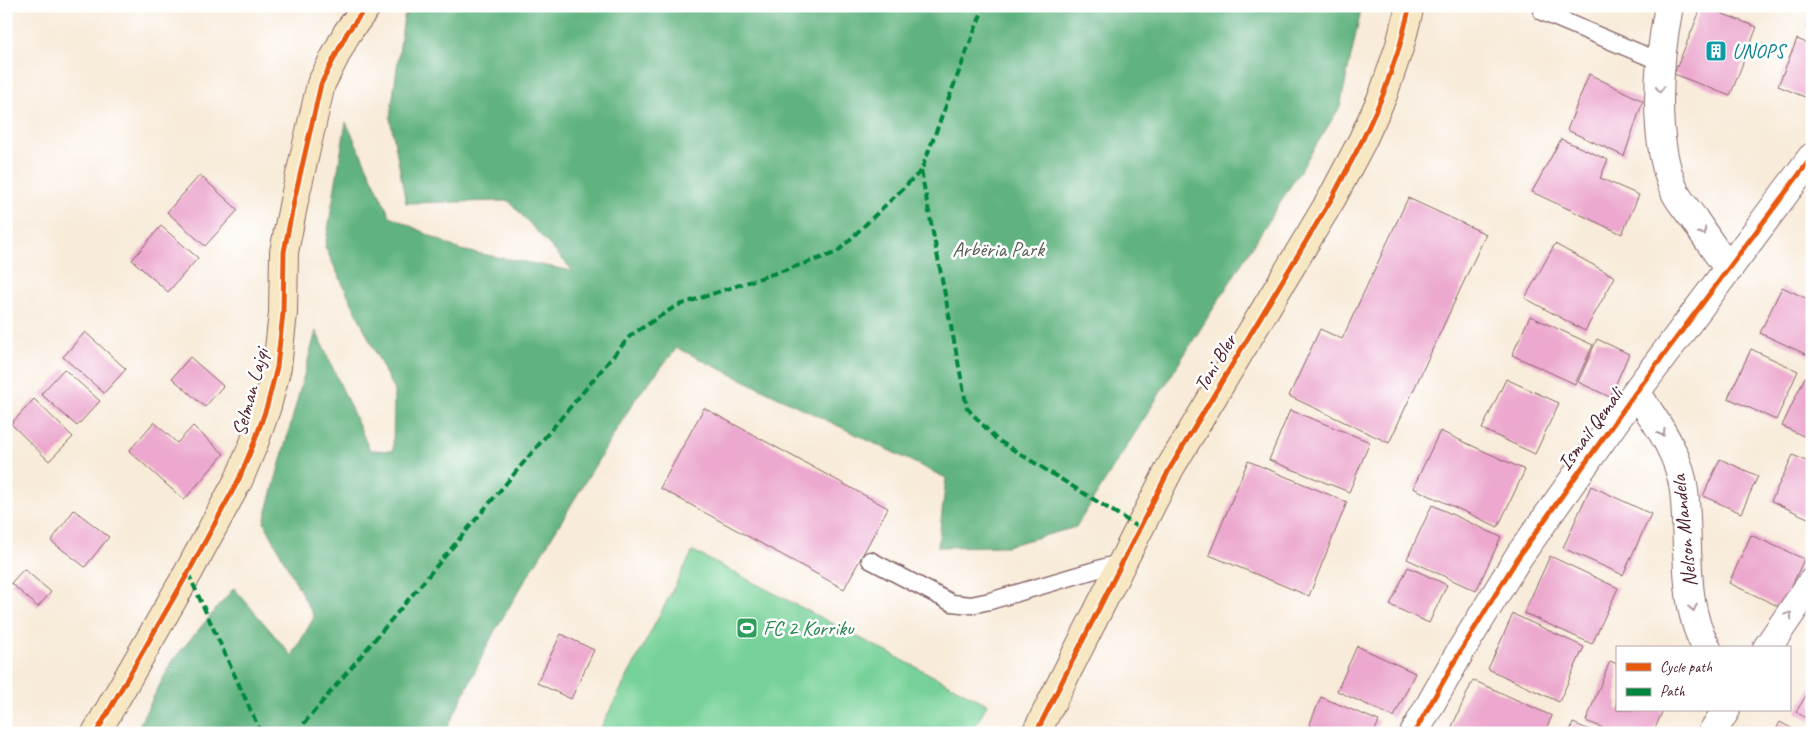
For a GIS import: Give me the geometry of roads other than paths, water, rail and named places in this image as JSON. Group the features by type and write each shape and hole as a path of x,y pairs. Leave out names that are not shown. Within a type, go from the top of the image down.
{"street":[{"name":"Selman Lajqi","path":"96,733 188,573 239,479 254,443 267,406 277,367 283,313 284,252 321,84 346,33 368,6"},
{"name":"Toni Bler","path":"1036,733 1170,468 1341,182 1383,96 1400,45 1410,6"},
{"path":"1670,6 1665,28 1659,76 1660,120 1664,158 1677,194 1729,269"},
{"name":"Ismail Qemali","path":"1414,733 1460,652 1519,556 1636,392 1812,157"},
{"name":"Nelson Mandela","path":"1636,392 1664,434 1684,489 1692,603 1700,636 1706,646"},
{"path":"1767,646 1812,582"},
{"path":"1712,733 1725,712"}],"lane":[{"path":"1542,12 1661,62"},
{"path":"870,560 952,603 971,605 990,602 1122,562"}],"place":[{"name":"UNOPS","path":"1716,51"},
{"name":"FC 2 Korriku","path":"747,628"}],"park label":[{"name":"Arbëria Park","path":"998,249"}]}
